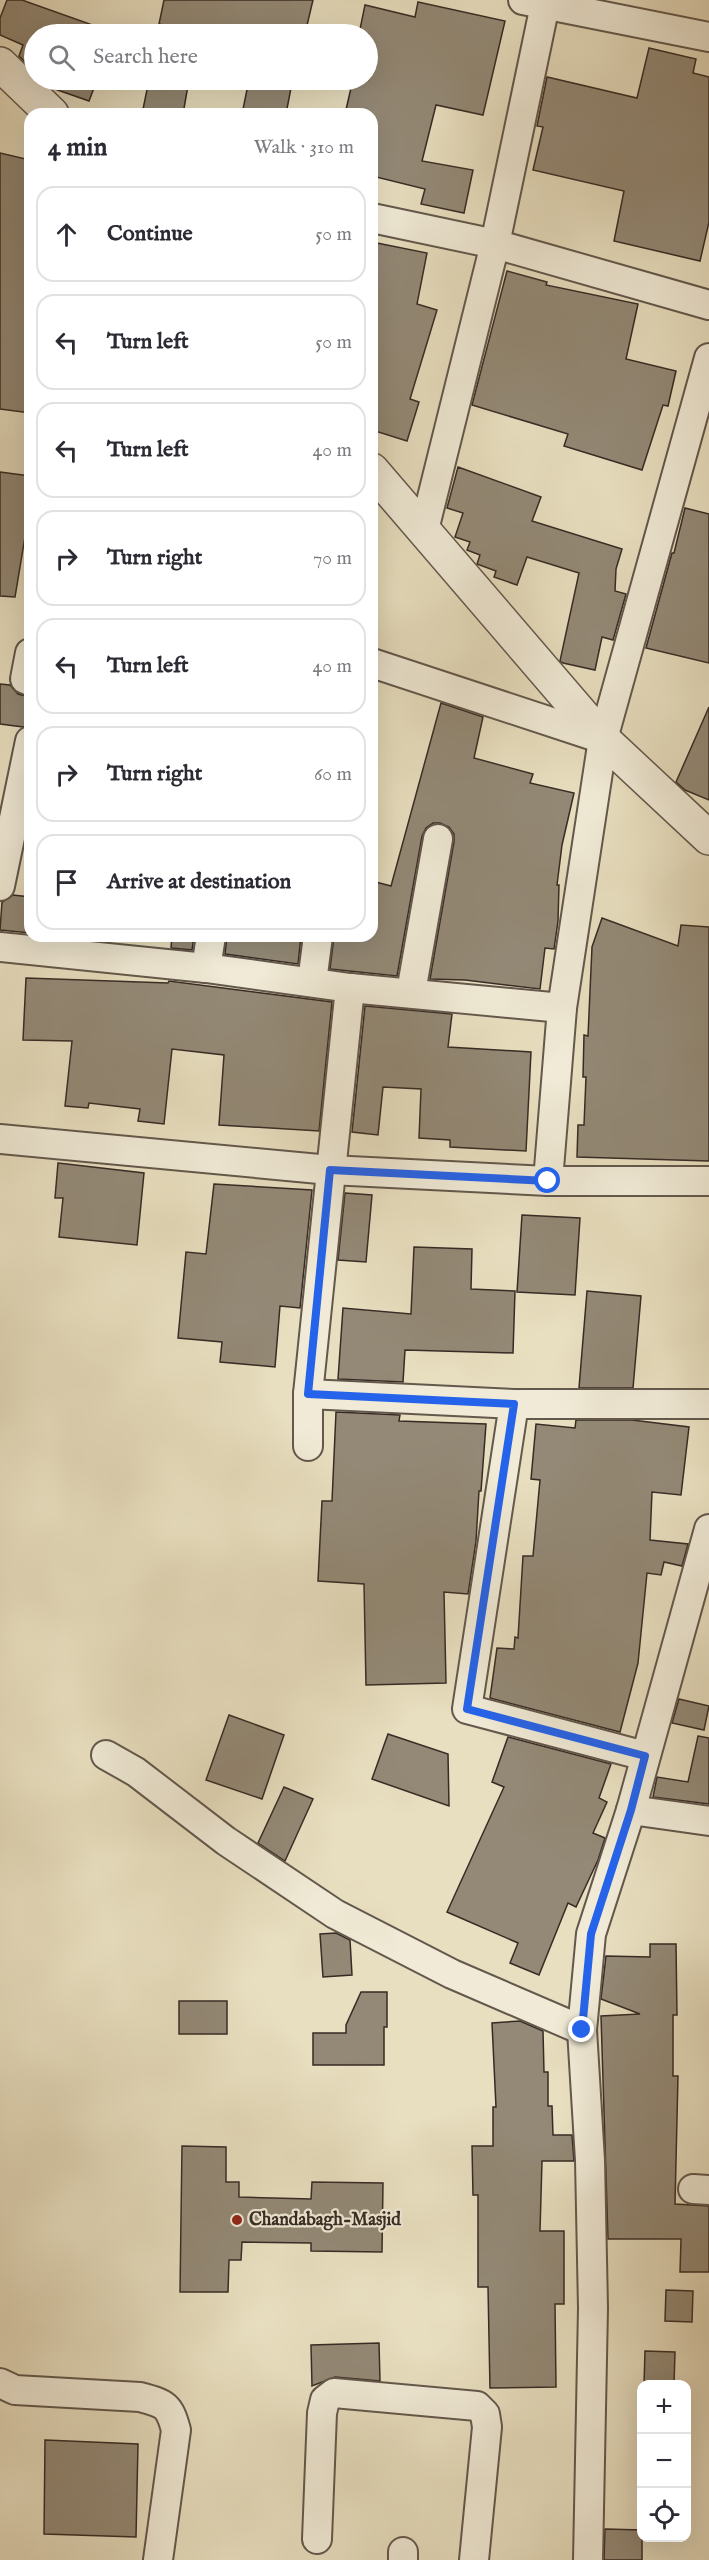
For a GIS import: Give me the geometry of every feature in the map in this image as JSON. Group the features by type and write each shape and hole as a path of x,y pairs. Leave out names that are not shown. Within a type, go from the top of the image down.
{"street":[{"path":"424,530 495,244 538,2 709,38"},
{"path":"0,64 24,88"},
{"path":"27,90 45,108"},
{"path":"378,219 495,244 709,305"},
{"path":"548,1181 562,1008 603,739 709,358"},
{"path":"378,478 603,739 709,838"},
{"path":"378,665 603,739"},
{"path":"0,886 24,770"},
{"path":"411,992 438,839"},
{"path":"206,968 210,942"},
{"path":"312,982 317,942"},
{"path":"0,947 104,946 206,968 350,988 562,1008"},
{"path":"308,1446 308,1394 350,988"},
{"path":"0,1139 330,1170 548,1181 709,1181"},
{"path":"308,1394 514,1404 709,1404"},
{"path":"514,1404 467,1709 645,1756"},
{"path":"588,2560 593,2308 590,2160 582,2030 591,1934 631,1810 709,1529"},
{"path":"106,1755 136,1772 226,1841 335,1914 452,1974 582,2030"},
{"path":"631,1810 709,1821"},
{"path":"0,2383 15,2390 140,2397 158,2402 171,2411 177,2430 158,2560"},
{"path":"318,2539 322,2413 325,2400 334,2393 477,2406 485,2414 487,2427 474,2560"}],"building":[{"path":"7,0 22,0 90,24 24,24 24,61 19,56 23,45 0,35 0,18"},
{"path":"164,0 313,0 307,24 159,24"},
{"path":"418,2 505,21 483,115 436,105 422,161 473,170 464,213 421,204 425,189 378,177 378,108 346,108 351,90 378,90 378,24 361,24 365,5 415,17"},
{"path":"649,48 696,59 693,73 709,77 709,222 700,261 614,241 624,191 533,170 543,127 537,126 547,77 637,98"},
{"path":"58,90 93,90 89,101"},
{"path":"147,90 187,90 184,108 143,108"},
{"path":"247,90 291,90 287,108 243,108"},
{"path":"0,153 24,159 24,412 0,409"},
{"path":"378,243 427,253 417,304 437,310 410,399 419,402 407,441 378,432"},
{"path":"507,271 547,282 546,285 638,304 626,359 676,371 668,406 663,405 642,470 564,446 568,434 472,405"},
{"path":"458,467 541,497 532,521 622,549 616,569 615,591 626,594 613,640 602,637 595,670 560,661 579,573 527,557 517,585 494,577 496,571 477,564 480,555 467,550 470,542 455,537 463,513 447,508"},
{"path":"0,472 24,475 24,543 15,597 0,596"},
{"path":"685,508 709,514 709,663 646,648"},
{"path":"0,684 10,685 18,694 24,696 24,727 0,724"},
{"path":"441,703 483,717 474,758 533,774 530,783 574,793 562,845 557,885 559,885 558,921 554,949 545,948 540,989 465,980 430,979 454,842 454,834 449,827 440,823 433,823 426,828 422,836 397,976 330,969 333,942 378,942 378,883 391,886"},
{"path":"709,707 709,800 685,790 676,782"},
{"path":"13,895 24,896 24,932 0,930 2,902"},
{"path":"602,918 678,946 681,925 709,927 709,1161 577,1157 578,1125 584,1125 586,1077 583,1077 584,1035 588,1036 592,947"},
{"path":"172,942 193,942 192,950 171,948"},
{"path":"226,942 300,942 298,964 225,954"},
{"path":"26,978 168,983 169,981 332,1002 319,1131 219,1125 224,1055 172,1049 164,1124 138,1121 140,1109 89,1103 88,1108 65,1106 72,1041 23,1040"},
{"path":"365,1006 452,1014 448,1047 531,1052 526,1151 450,1147 450,1140 419,1138 421,1089 383,1087 378,1135 352,1132"},
{"path":"58,1163 144,1173 137,1245 59,1237 63,1198 55,1198"},
{"path":"214,1184 312,1190 300,1308 280,1306 275,1367 220,1362 222,1342 178,1338 186,1252 206,1254"},
{"path":"345,1193 372,1195 366,1262 338,1260"},
{"path":"522,1215 580,1218 575,1295 517,1292"},
{"path":"414,1247 472,1249 471,1289 515,1291 513,1353 405,1350 403,1382 338,1379 343,1308 411,1314"},
{"path":"587,1291 641,1296 633,1388 579,1388"},
{"path":"336,1412 400,1415 399,1421 486,1424 476,1541 468,1594 444,1592 446,1683 366,1685 364,1584 318,1581 322,1501 332,1501"},
{"path":"576,1420 632,1420 689,1427 681,1495 652,1492 650,1540 688,1544 682,1566 664,1562 661,1575 647,1573 638,1663 620,1732 490,1698 497,1648 514,1649 515,1637 518,1638 523,1556 533,1556 540,1480 531,1479 536,1424 575,1428"},
{"path":"679,1699 709,1706 704,1730 672,1723"},
{"path":"229,1715 284,1735 262,1799 206,1780"},
{"path":"388,1734 448,1754 449,1806 372,1779"},
{"path":"698,1736 709,1738 709,1804 653,1797 657,1777 688,1782"},
{"path":"508,1737 611,1764 599,1798 607,1802 593,1833 605,1838 598,1860 576,1907 568,1903 539,1975 510,1963 518,1943 447,1912 504,1787 492,1782"},
{"path":"284,1787 313,1799 285,1861 258,1843"},
{"path":"336,1933 350,1940 352,1975 323,1977 320,1934"},
{"path":"650,1944 676,1944 677,2015 673,2015 673,2076 678,2076 675,2204 709,2206 709,2272 680,2272 681,2239 608,2239 601,2016 640,2014 601,1999 606,1956 650,1957"},
{"path":"361,1992 387,1992 384,2065 313,2065 313,2033 346,2033 346,2025"},
{"path":"179,2001 227,2001 227,2034 179,2034"},
{"path":"520,2021 543,2031 544,2072 548,2072 548,2106 552,2106 553,2135 572,2135 574,2161 542,2161 540,2231 564,2231 564,2304 555,2304 556,2387 490,2388 488,2287 478,2287 478,2195 473,2195 472,2146 493,2146 493,2107 496,2107 492,2023"},
{"name":"Chandabagh-Masjid","path":"182,2146 226,2147 226,2182 239,2182 239,2197 311,2199 312,2182 383,2183 382,2252 311,2251 311,2243 242,2242 241,2260 229,2260 228,2292 180,2292"},
{"path":"666,2290 693,2291 692,2322 665,2321"},
{"path":"379,2343 380,2381 335,2377 312,2386 311,2345"},
{"path":"645,2351 675,2352 674,2380 644,2380"},
{"path":"45,2440 138,2444 136,2537 44,2534"},
{"path":"605,2529 637,2530 637,2542 642,2542 642,2560 604,2560"}],"place":[{"name":"Chandabagh-Masjid","path":"237,2220"}],"route":[{"path":"548,1181 330,1170 308,1394 514,1404 467,1709 645,1756 631,1810 591,1934 582,2030"}]}
